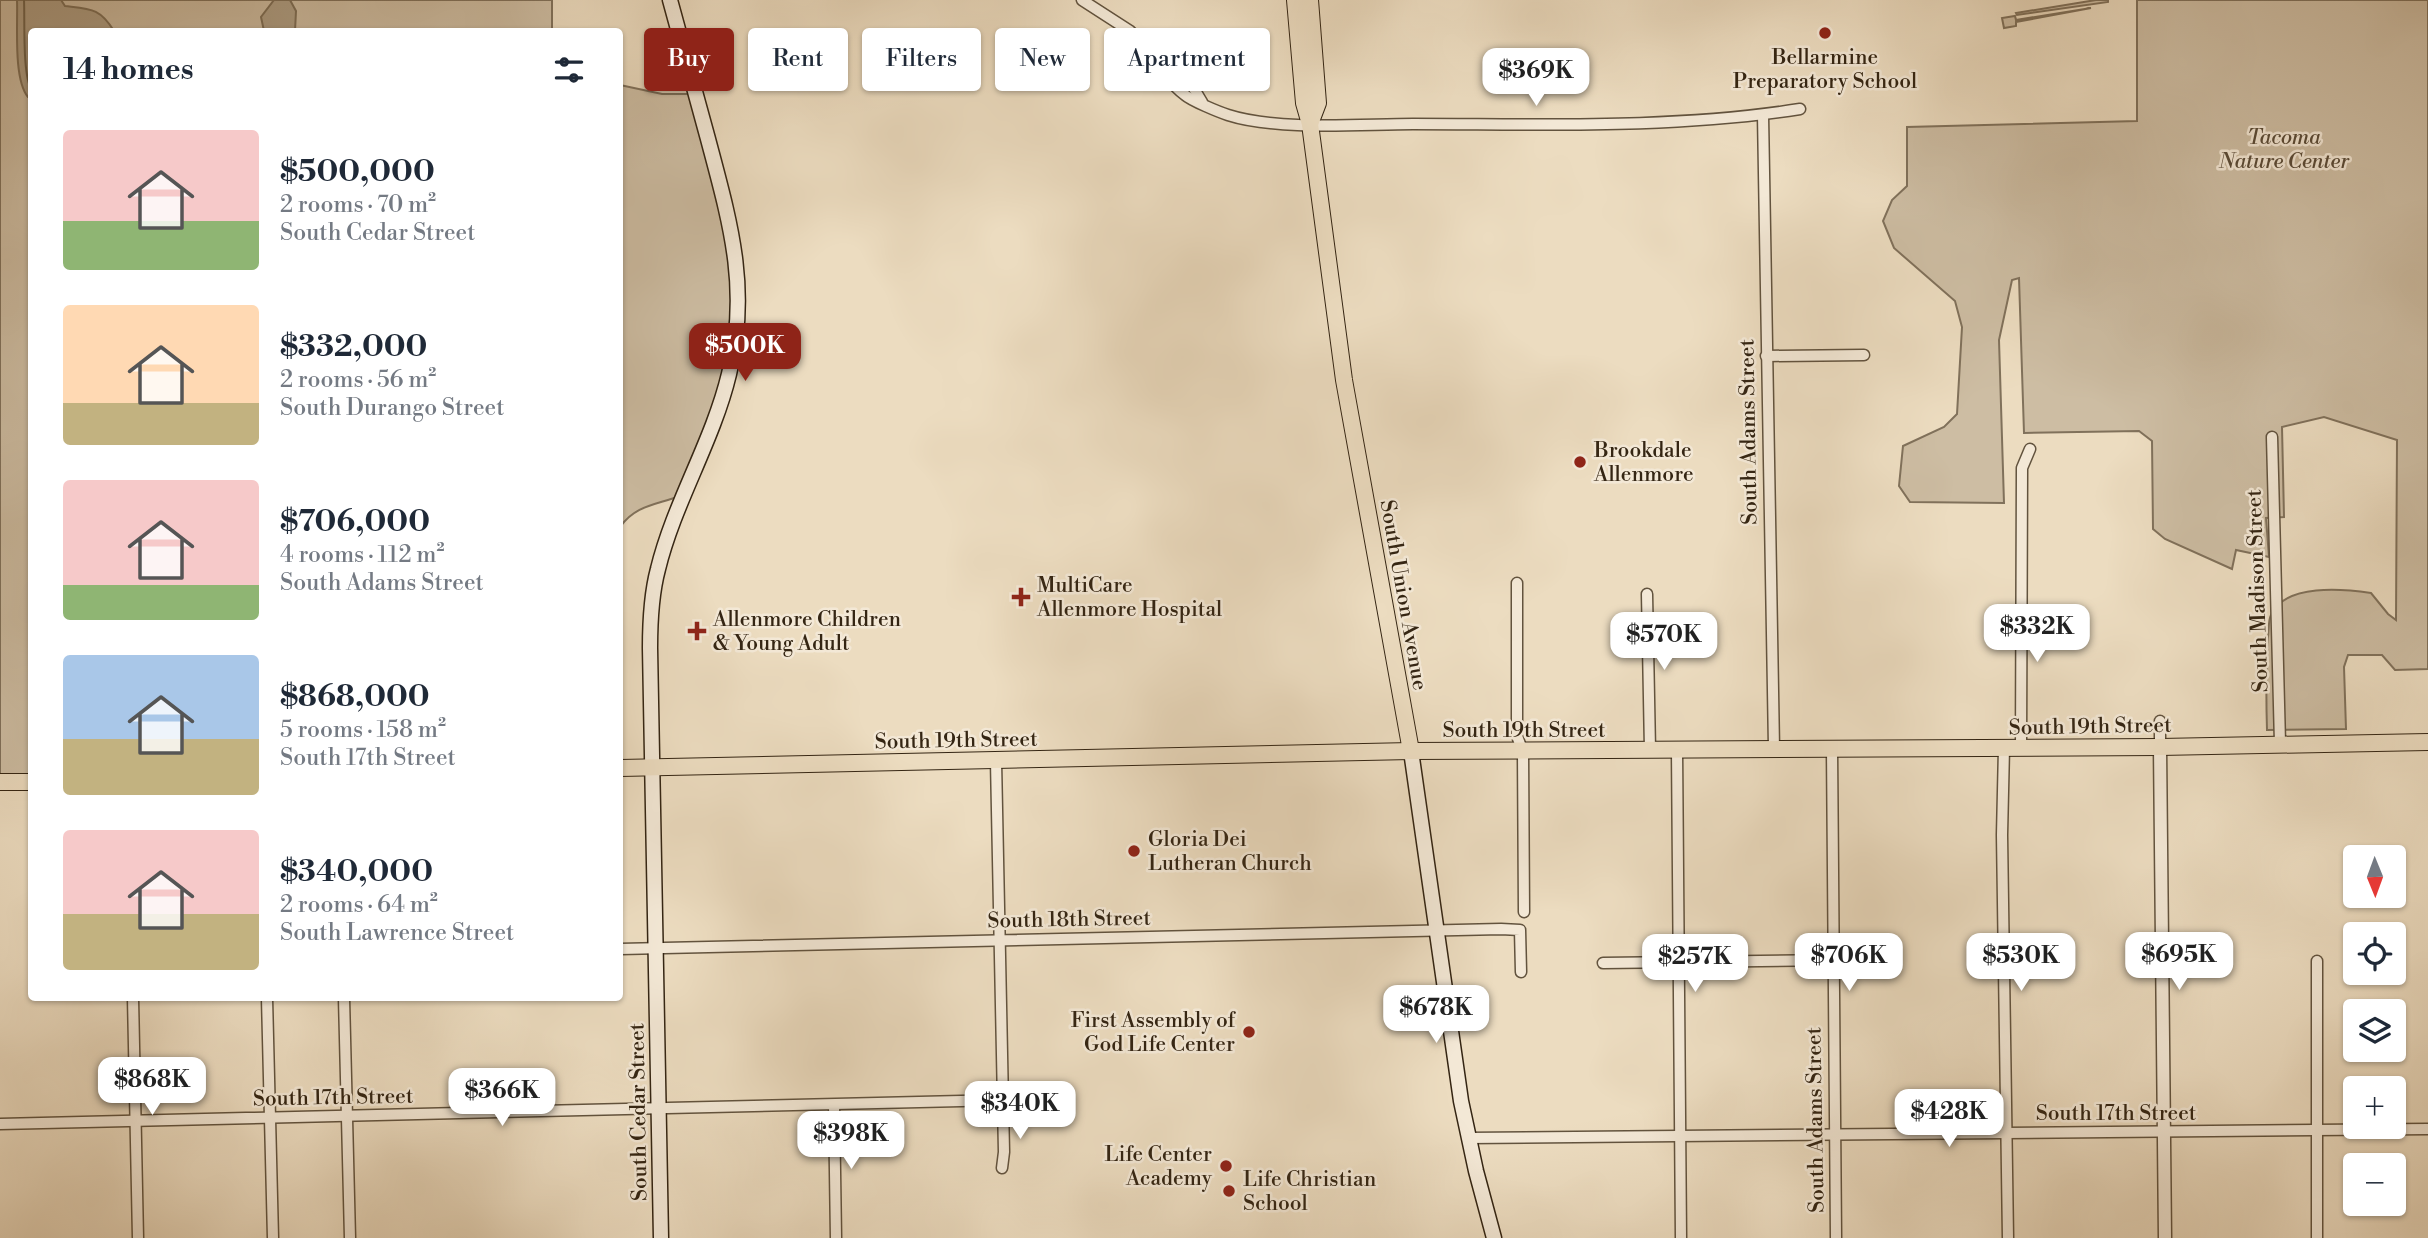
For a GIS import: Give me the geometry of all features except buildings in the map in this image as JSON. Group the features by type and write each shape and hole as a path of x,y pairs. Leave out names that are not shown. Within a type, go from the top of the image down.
{"main road":[{"name":"South Cedar Street","path":"661,1238 650,648 655,580 663,550 719,407 729,375 738,316 738,281 733,233 670,0"},
{"name":"South Union Avenue","path":"1295,0 1304,103 1310,124 1345,391 1411,751 1468,1138 1494,1238"},
{"name":"South Union Avenue","path":"1310,0 1318,103 1310,124"},
{"name":"South 19th Street","path":"623,768 1411,751 2160,747 2428,742"},
{"path":"0,782 28,782"}],"street":[{"path":"1082,0 1130,31 1151,51 1159,54 1197,92 1202,102 1227,115 1241,118 1310,124 1575,124 1763,115 1800,108"},
{"name":"South Adams Street","path":"1763,115 1774,748"},
{"path":"1766,356 1864,355"},
{"name":"South Madison Street","path":"2272,437 2280,743"},
{"path":"2021,748 2022,468 2030,449"},
{"path":"1517,583 1517,736 1523,752 1524,912"},
{"path":"1647,594 1650,750"},
{"path":"2160,721 2165,1238"},
{"path":"2004,748 2002,835 2008,1238"},
{"name":"South Adams Street","path":"1832,749 1836,1238"},
{"path":"1677,750 1681,1238"},
{"path":"996,761 1002,1168"},
{"name":"South 18th Street","path":"623,949 1520,930 1521,972"},
{"path":"1603,963 1833,960"},
{"path":"2317,961 2317,1238"},
{"path":"134,1001 138,1238"},
{"path":"267,1001 273,1238"},
{"path":"344,1001 350,1238"},
{"name":"South 17th Street","path":"0,1124 1003,1100"},
{"path":"834,1105 836,1238"},
{"name":"South 17th Street","path":"1468,1138 2428,1129"}],"green space":[{"path":"0,0 552,0 552,28 28,28 28,782 0,782"},
{"path":"2096,0 2108,2 2017,15 2016,13"},
{"name":"Tacoma Nature Center","path":"2137,0 2428,0 2428,669 2395,670 2382,655 2348,655 2344,667 2346,729 2267,730 2269,620 2278,605 2289,597 2316,590 2346,590 2371,593 2396,620 2397,440 2324,417 2282,427 2284,517 2266,518 2269,557 2236,550 2232,569 2165,539 2153,529 2152,441 2139,431 2024,433 2019,278 2012,280 1999,340 2004,503 1910,502 1899,486 1903,446 1944,427 1957,414 1962,327 1955,301 1894,248 1883,221 1892,200 1907,186 1907,127 2137,121"},
{"path":"2091,8 2016,22 2016,26 2004,28 2002,18 2015,16 2016,20"},
{"path":"623,86 662,94 696,94 733,233 729,375 677,497 653,504 632,515 623,524"}],"water":[{"path":"17,0 61,0 65,6 94,11 112,28 28,28 28,97 20,78"},
{"path":"274,0 290,0 296,11 295,28 263,28 261,17"}],"place":[{"name":"Bellarmine Preparatory School","path":"1825,33"},
{"name":"Brookdale Allenmore","path":"1580,462"},
{"name":"MultiCare Allenmore Hospital","path":"1021,597"},
{"name":"Allenmore Children & Young Adult","path":"697,631"},
{"name":"Gloria Dei Lutheran Church","path":"1134,851"},
{"name":"First Assembly of God Life Center","path":"1249,1032"},
{"name":"Life Center Academy","path":"1226,1166"},
{"name":"Life Christian School","path":"1229,1191"}]}
